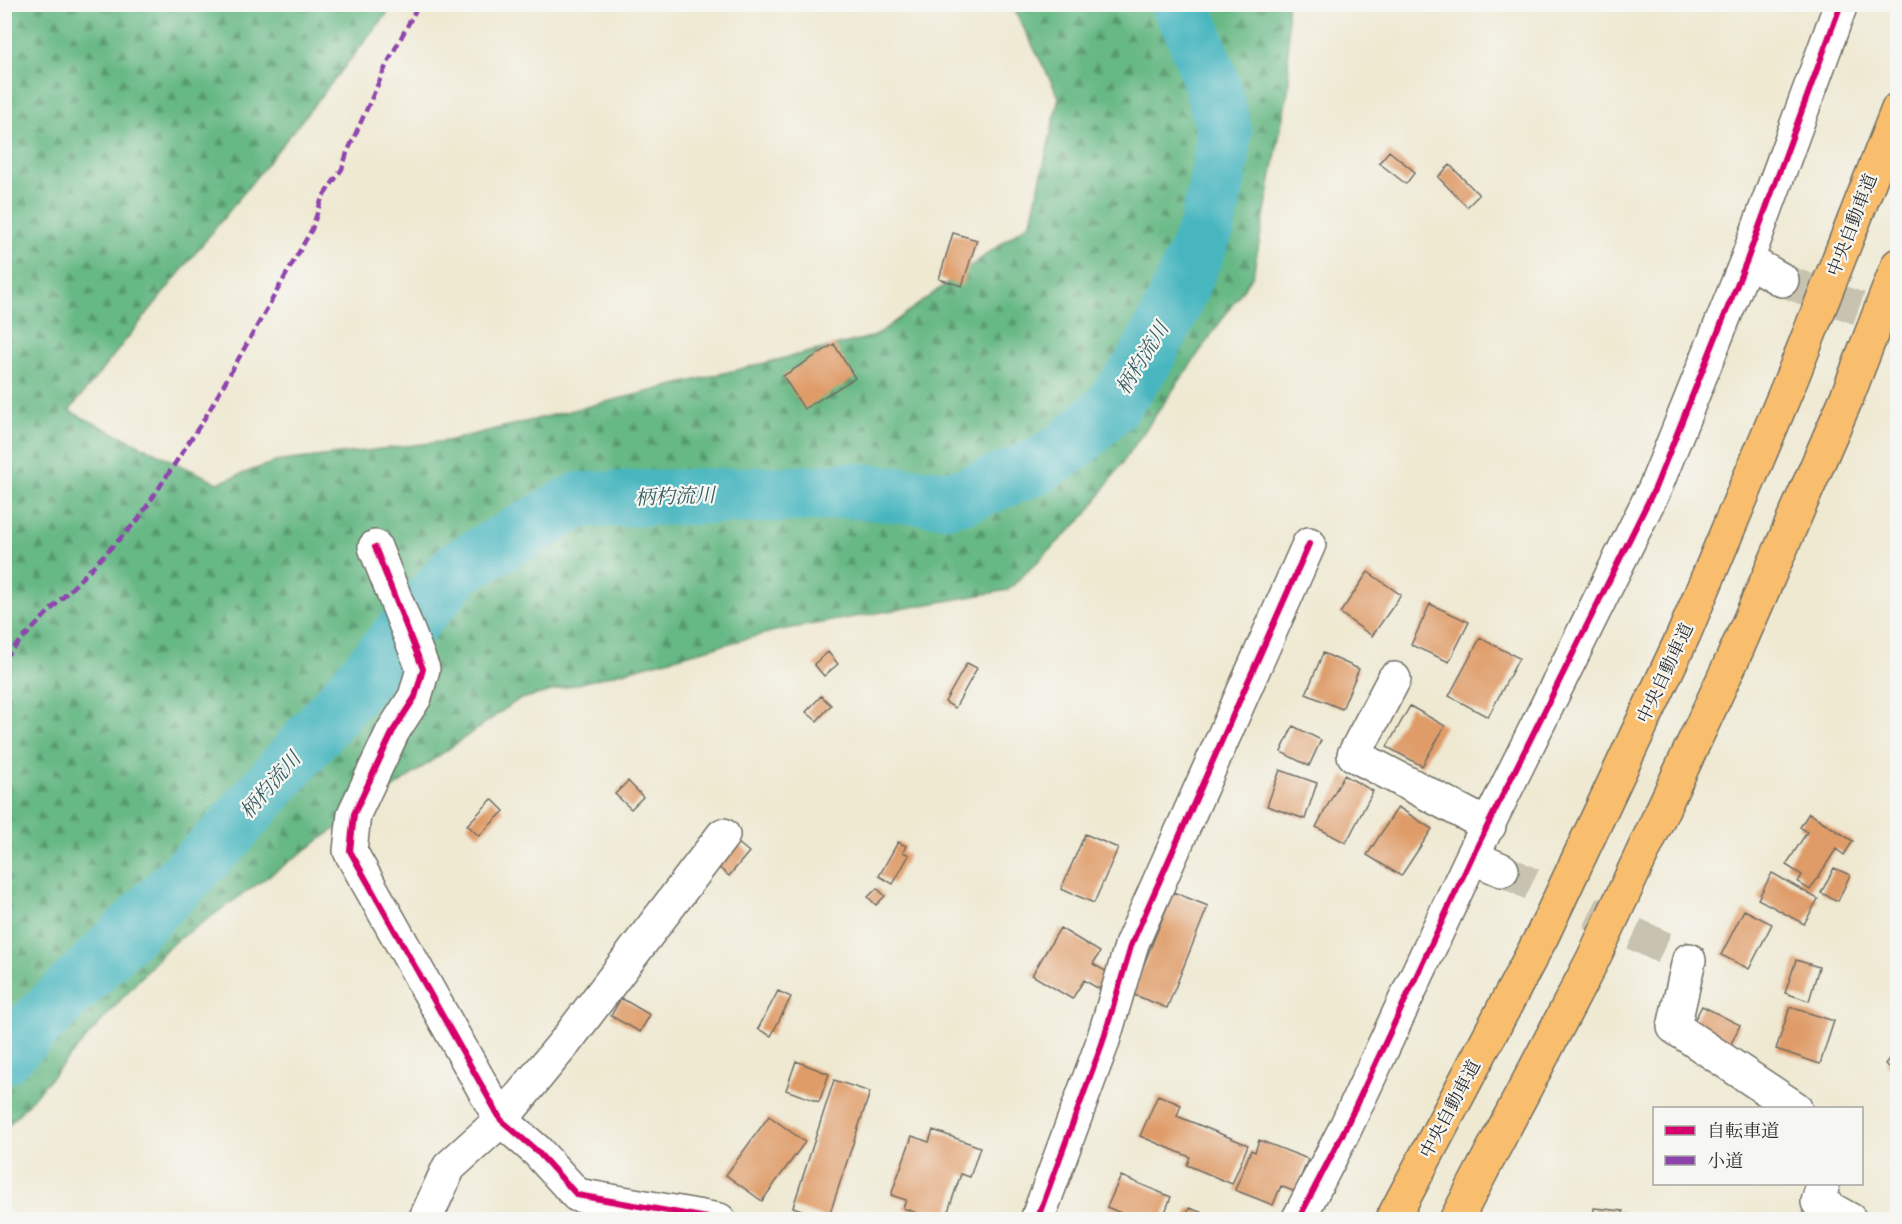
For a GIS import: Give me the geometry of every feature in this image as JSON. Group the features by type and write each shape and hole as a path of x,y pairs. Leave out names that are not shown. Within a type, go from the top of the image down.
{"highway":[{"name":"中央自動車道","path":"1392,1220 1543,934 1684,634 1793,375 1898,109"},
{"path":"1456,1220 1593,959 1729,667 1846,397 1898,265"}],"street":[{"path":"1298,1220 1344,1131 1472,857 1655,488 1747,260 1841,4"},
{"path":"1747,260 1782,280"},
{"path":"1037,1220 1102,1044 1132,943 1309,544"},
{"path":"375,547 423,669 415,697 393,730 354,814 350,851 501,1120 537,1150 577,1195 719,1220"},
{"path":"1395,680 1354,755 1489,826"},
{"path":"425,1220 449,1167 501,1120 566,1041 723,835"},
{"path":"1472,857 1502,870"},
{"path":"1689,960 1674,1027 1794,1107"},
{"path":"1823,1185 1818,1202 1850,1220"}],"green space":[{"path":"5,5 394,5 69,411 218,483 274,462 447,441 875,336 1031,222 1059,97 1012,5 1287,5 1289,85 1253,275 1086,515 1008,590 775,631 518,700 168,947 5,1129"}],"building":[{"path":"1389,151 1415,172 1406,184 1379,163"},
{"path":"1450,165 1479,195 1467,207 1438,177"},
{"path":"953,233 977,240 962,286 939,279"},
{"path":"834,344 855,378 804,409 783,376"},
{"path":"1368,572 1401,595 1372,636 1340,613"},
{"path":"1430,604 1469,622 1449,662 1411,645"},
{"path":"1480,638 1519,658 1488,717 1449,696"},
{"path":"828,652 838,664 824,676 814,664"},
{"path":"1323,653 1359,669 1342,709 1306,694"},
{"path":"967,663 977,668 955,708 945,702"},
{"path":"821,696 831,705 817,721 806,712"},
{"path":"1410,706 1445,726 1422,766 1387,747"},
{"path":"1293,726 1321,740 1309,766 1281,752"},
{"path":"1280,770 1317,783 1305,819 1267,806"},
{"path":"1344,775 1373,791 1346,843 1316,827"},
{"path":"628,781 643,797 631,809 615,794"},
{"path":"492,799 504,811 479,836 467,825"},
{"path":"1398,807 1432,829 1401,876 1367,855"},
{"path":"1809,813 1853,841 1844,855 1836,849 1810,890 1798,882 1802,875 1786,865 1807,832 1800,827"},
{"path":"1085,834 1118,848 1094,903 1061,889"},
{"path":"731,837 749,852 729,876 711,861"},
{"path":"898,842 906,846 903,852 909,855 893,884 879,876"},
{"path":"1834,868 1850,875 1838,901 1821,893"},
{"path":"1772,873 1818,899 1804,924 1758,899"},
{"path":"877,888 885,896 876,905 868,897"},
{"path":"1173,892 1208,906 1167,1008 1132,994"},
{"path":"1744,910 1772,924 1749,969 1721,955"},
{"path":"1060,928 1100,952 1093,964 1109,973 1099,989 1084,980 1072,999 1032,975"},
{"path":"1796,960 1819,967 1809,1001 1785,993"},
{"path":"778,991 791,997 771,1036 758,1029"},
{"path":"621,998 650,1015 640,1032 611,1016"},
{"path":"1702,1006 1740,1025 1731,1044 1692,1025"},
{"path":"1790,1007 1834,1021 1820,1064 1776,1049"},
{"path":"1898,1046 1898,1073 1885,1064"},
{"path":"796,1061 829,1074 819,1102 786,1090"},
{"path":"834,1080 870,1092 828,1219 793,1207"},
{"path":"1158,1095 1181,1105 1177,1116 1248,1145 1232,1184 1187,1165 1190,1157 1140,1136"},
{"path":"769,1116 805,1142 762,1201 726,1175"},
{"path":"933,1130 980,1147 970,1177 961,1174 945,1220 936,1220 903,1208 906,1200 891,1195 912,1136 929,1142"},
{"path":"1259,1140 1308,1159 1295,1192 1281,1186 1273,1205 1235,1190 1251,1150 1255,1152"},
{"path":"1121,1176 1171,1197 1162,1220 1137,1220 1107,1207"},
{"path":"1189,1208 1217,1218 1216,1220 1185,1220"},
{"path":"1594,1208 1623,1211 1623,1220 1593,1220"}],"waterway":[{"name":"柄杓流川","path":"4,1056 229,833 458,568 579,500 821,493 845,490 950,499 966,495 1039,466 1072,444 1111,407 1144,362 1167,319 1207,227 1220,168 1224,131 1212,85 1193,31 1179,4"}],"tunnel":[{"path":"1782,280 1898,323"},
{"path":"1502,870 1689,960"}],"marked path":[{"path":"4,658 138,520 206,416 312,229 322,198 342,169 387,64 419,4"}],"cycle path":[{"path":"1298,1220 1344,1131 1472,857 1655,488 1747,260 1841,4"},
{"path":"1037,1220 1102,1044 1132,943 1309,544"},
{"path":"375,547 423,669 415,697 393,731 354,814 350,851 501,1120 537,1151 577,1195 719,1220"}]}
